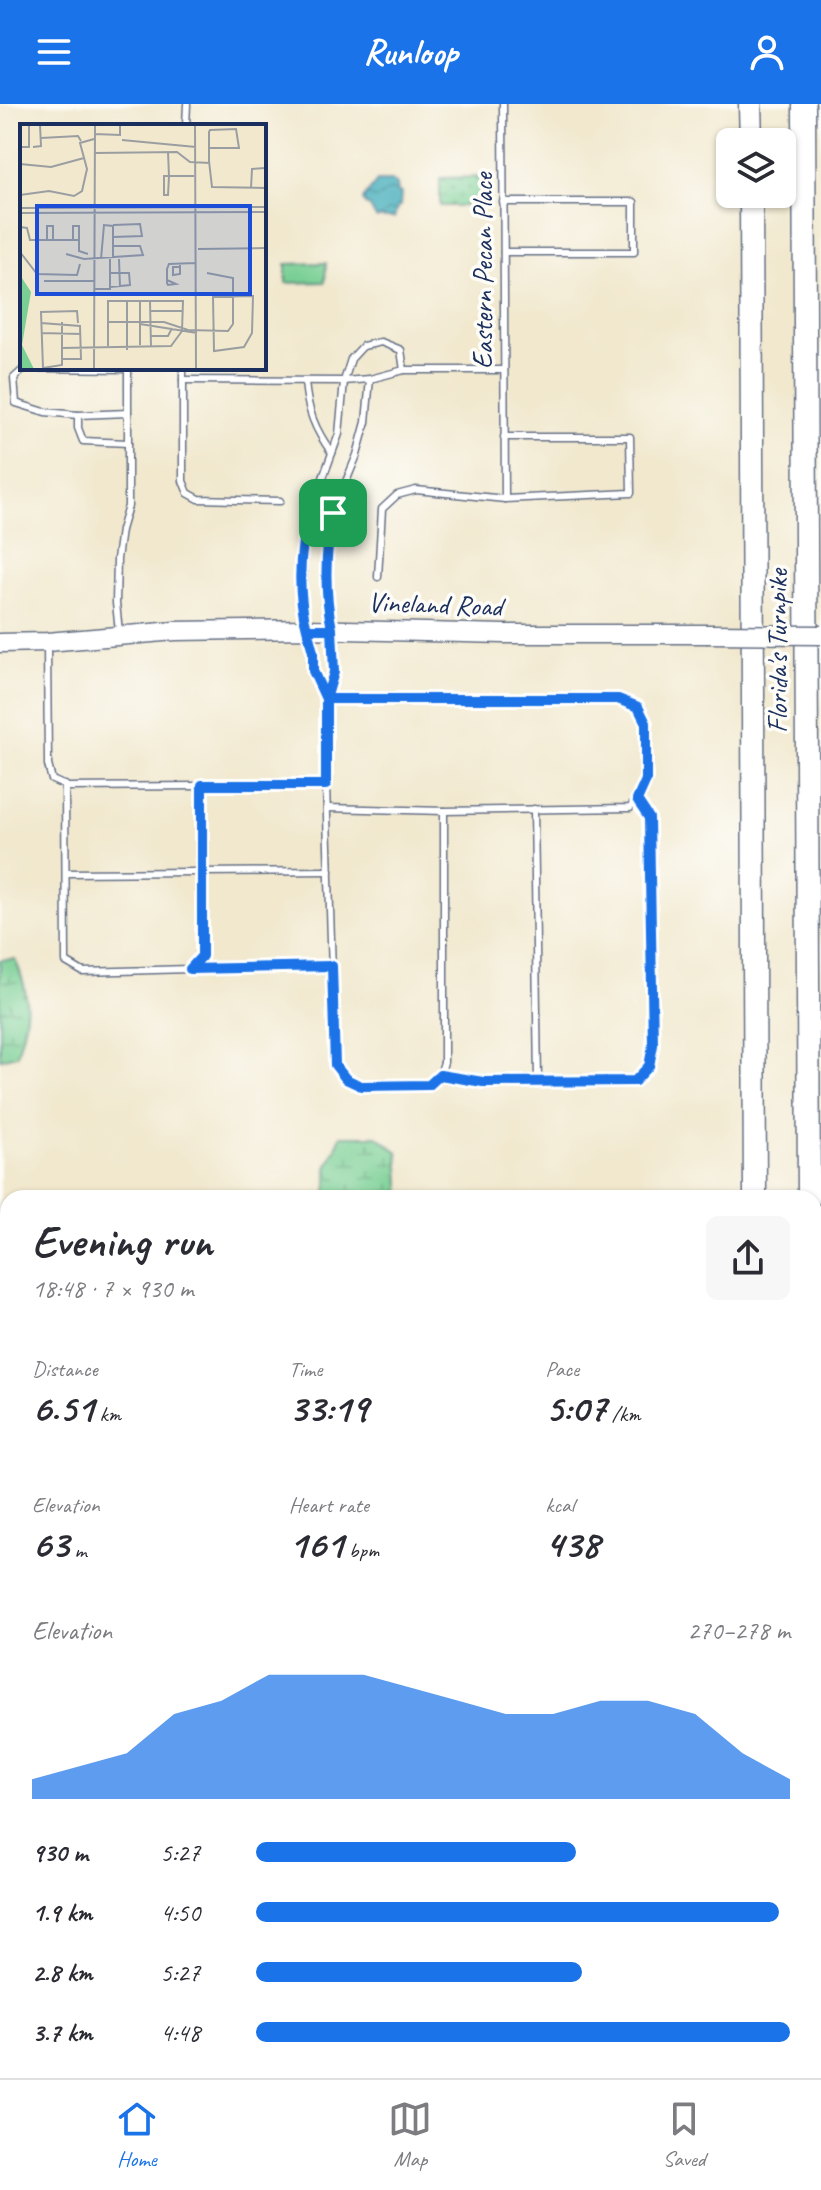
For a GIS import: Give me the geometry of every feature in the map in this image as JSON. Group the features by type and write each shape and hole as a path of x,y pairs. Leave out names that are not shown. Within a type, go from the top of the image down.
{"highway":[{"path":"750,104 751,128"},
{"name":"Florida's Turnpike","path":"804,104 809,1190"},
{"name":"Florida's Turnpike","path":"751,208 755,1190"}],"main road":[{"name":"Vineland Road","path":"0,643 175,631 307,629 504,634 821,635"}],"lane":[{"path":"186,124 187,104"},
{"name":"Eastern Pecan Place","path":"503,104 505,499"},
{"path":"503,202 634,202 634,252 504,252"},
{"path":"326,699 313,671 313,652 302,609 304,530 332,453 344,406 344,381 351,359 363,346 381,342 401,350 404,370"},
{"path":"23,370 14,378 16,403 45,412 78,415 128,413"},
{"path":"119,636 117,559 128,506 128,370"},
{"path":"183,370 183,481 188,493 199,499 280,501"},
{"path":"183,380 344,381 370,379 404,370 504,370"},
{"path":"370,379 366,422 357,455 333,513 326,546 334,672 326,699 326,785 335,1065 346,1079 361,1086 429,1085 440,1075 444,1062 444,811"},
{"path":"305,381 306,402 312,421 332,453"},
{"path":"78,415 78,428 83,441 128,443"},
{"path":"378,577 382,509 397,495 416,490 505,499 631,493 630,437 504,437"},
{"path":"311,504 333,513"},
{"path":"47,642 48,765 52,780 65,785 326,785"},
{"path":"326,699 618,699 638,707 646,723 646,780 630,808 444,811 327,808"},
{"path":"65,785 66,962 83,972 332,966"},
{"path":"190,969 202,956 202,785"},
{"path":"440,1075 483,1082 635,1081 649,1066 653,1045 649,818 637,800"},
{"path":"534,809 538,1081"},
{"path":"66,873 329,871"}],"green space":[{"path":"482,177 482,206 440,206 440,178"},
{"path":"326,263 325,282 286,283 286,264"},
{"path":"15,959 24,985 26,1017 17,1055 0,1059 0,960"},
{"path":"341,1136 377,1136 398,1152 400,1190 327,1190 327,1168"}],"water":[{"path":"377,181 393,181 401,193 400,206 394,218 376,218 370,207 365,205 363,199"}],"route":[{"path":"333,513 311,504 304,530 302,557 302,609 307,629 332,629 334,672 326,699 618,699 638,707 646,723 646,780 637,800 649,818 653,1045 649,1066 635,1081 483,1082 440,1075 429,1085 361,1086 346,1079 335,1065 332,966 190,969 202,956 202,785 326,785 326,699 313,671 313,652 307,629 332,629 328,609 326,546 333,513"}]}
